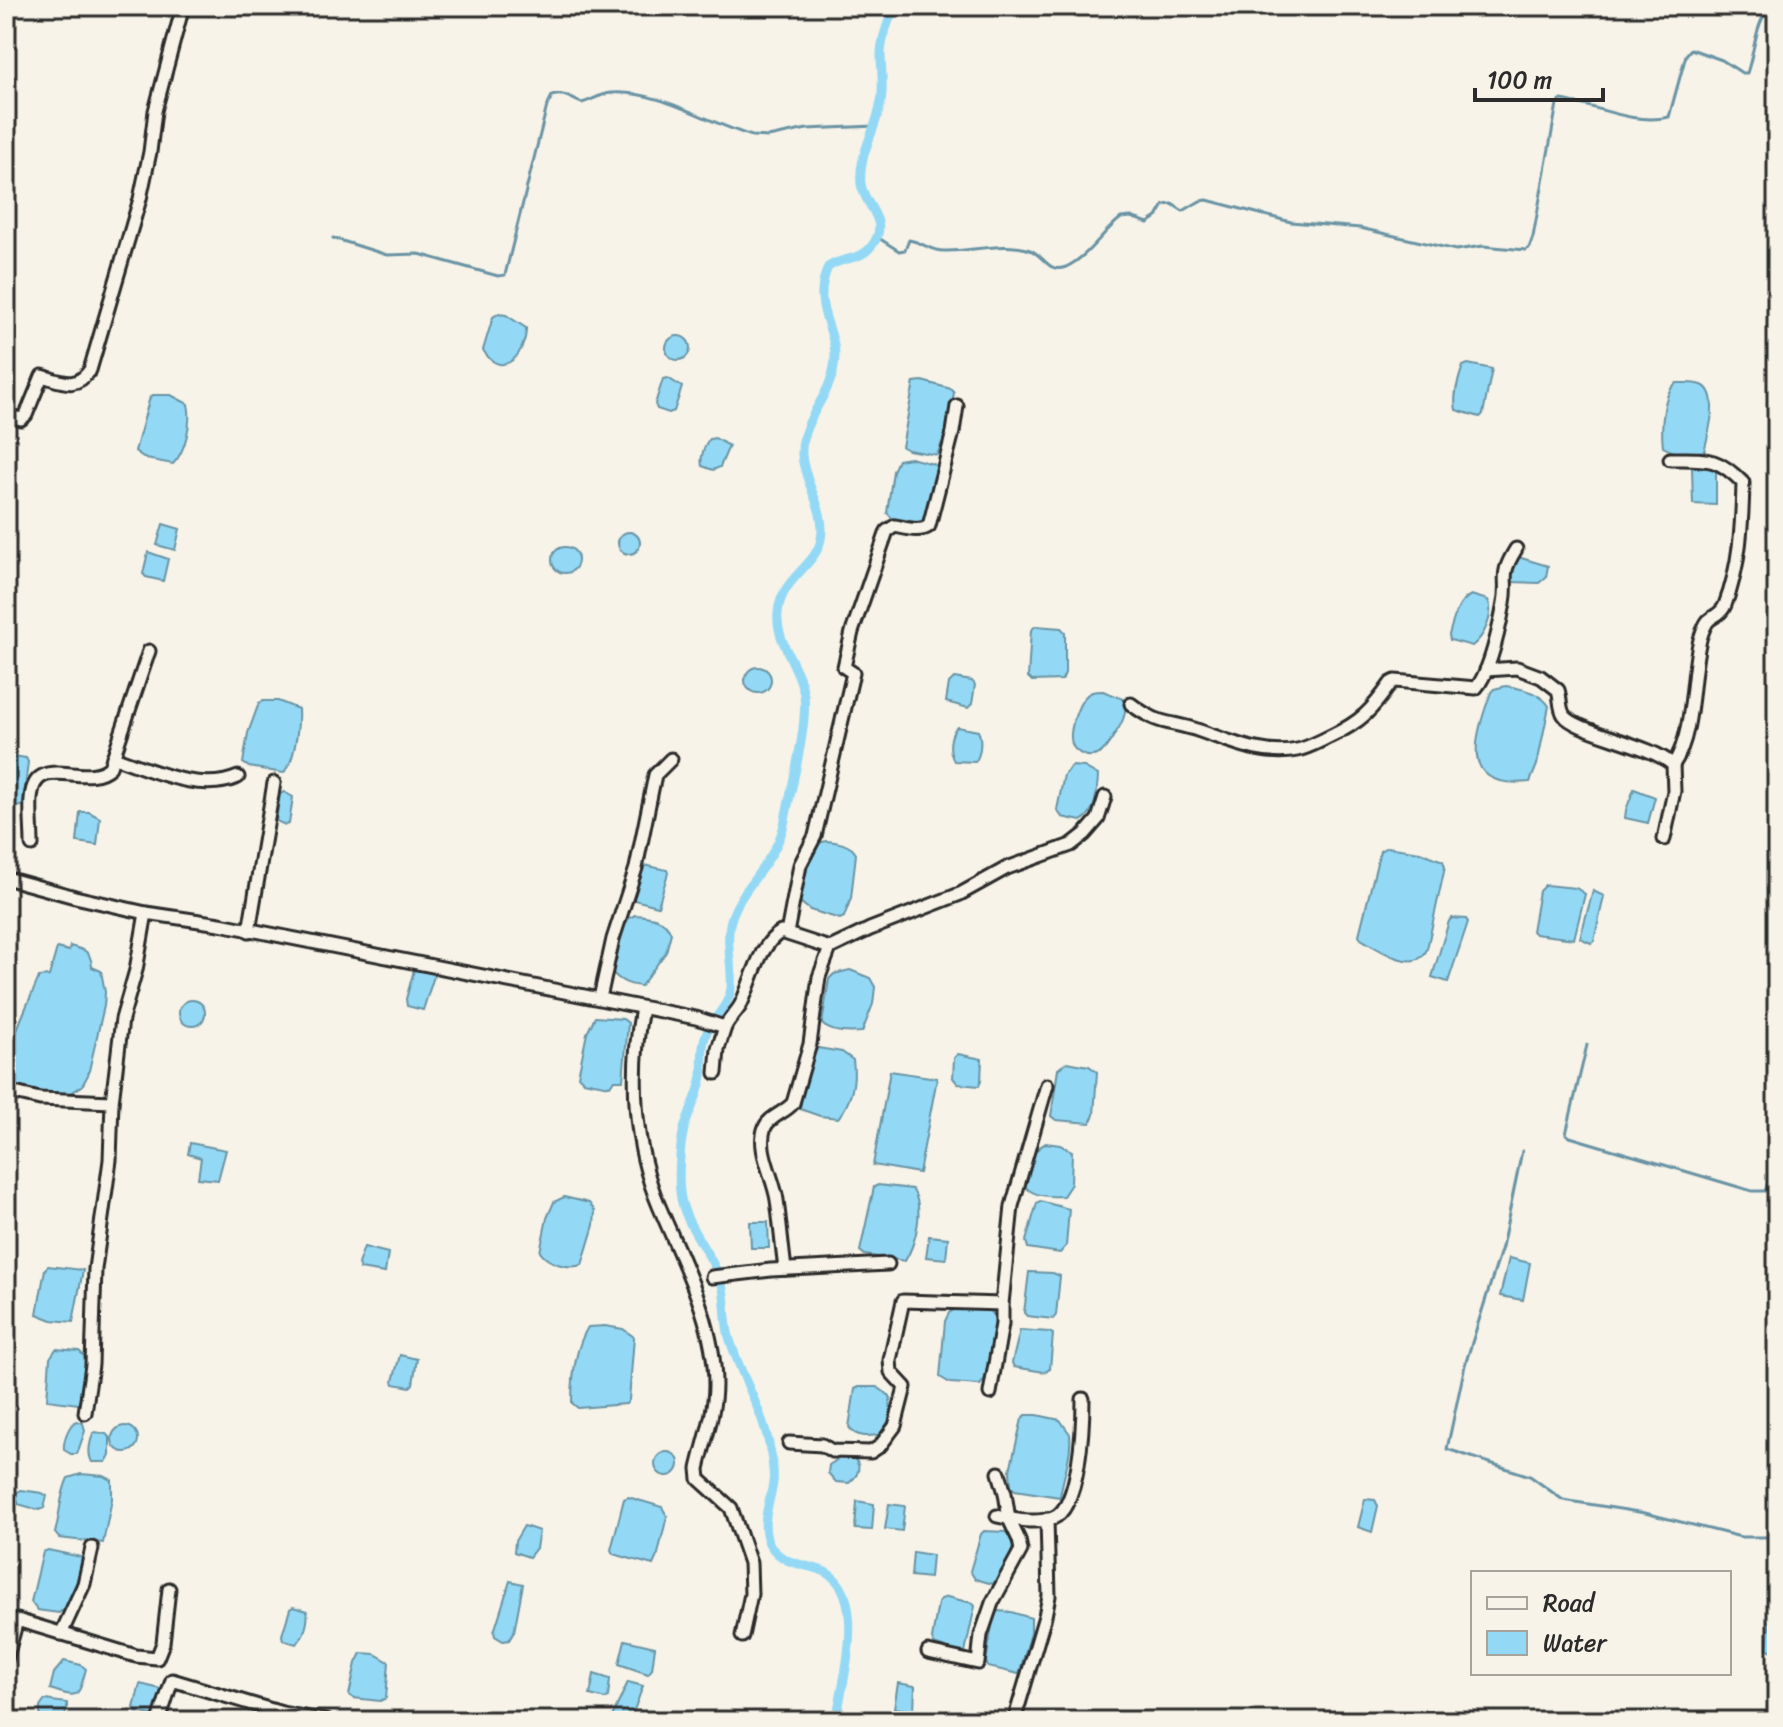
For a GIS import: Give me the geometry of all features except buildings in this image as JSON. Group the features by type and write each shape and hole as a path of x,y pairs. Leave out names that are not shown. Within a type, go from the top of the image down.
{"street":[{"path":"6,415 21,419 26,415 42,376 63,383 76,383 83,381 90,370 140,199 155,111 183,6"},
{"path":"787,933 800,865 815,836 853,673 844,667 852,632 887,531 895,526 915,530 929,526 957,406"},
{"path":"1664,839 1674,791 1673,765 1687,723 1699,643 1708,621 1724,609 1732,584 1742,535 1743,483 1727,466 1710,458 1670,459"},
{"path":"1131,704 1160,723 1188,727 1254,748 1282,752 1299,750 1348,728 1370,713 1395,681 1471,689 1481,682 1486,670 1504,603 1504,572 1516,549"},
{"path":"32,845 30,799 37,780 44,774 98,774 110,767 149,651"},
{"path":"1486,670 1517,668 1541,677 1558,690 1561,710 1572,722 1653,752 1673,765"},
{"path":"113,757 171,777 225,782 238,777"},
{"path":"600,998 613,939 636,868 655,775 671,759"},
{"path":"249,931 274,783"},
{"path":"785,1269 777,1199 764,1146 764,1129 769,1120 793,1103 810,1044 819,977 830,948 833,944 960,894 1007,868 1071,845 1098,819 1105,797"},
{"path":"6,878 146,913 600,998 720,1025"},
{"path":"85,1413 92,1365 95,1269 110,1160 112,1102 122,1019 136,970 146,913"},
{"path":"716,1073 720,1025 749,988 762,954 773,936 787,933 830,948"},
{"path":"642,1008 635,1072 640,1138 658,1204 698,1300 711,1347 715,1386 698,1469 699,1479 731,1508 750,1563 751,1594 742,1636"},
{"path":"990,1393 1002,1324 1012,1206 1047,1085"},
{"path":"6,1091 40,1099 112,1102"},
{"path":"712,1277 785,1269 888,1264"},
{"path":"789,1443 822,1445 832,1451 845,1452 871,1452 880,1446 895,1426 905,1387 891,1372 890,1360 903,1301 1002,1304"},
{"path":"1003,1518 1056,1517 1068,1502 1081,1448 1083,1399"},
{"path":"928,1652 978,1663 981,1635 992,1603 1021,1550 1019,1540 1003,1518 1005,1493 999,1473"},
{"path":"1014,1721 1049,1596 1047,1519"},
{"path":"61,1634 84,1584 92,1548"},
{"path":"6,1660 17,1620 136,1656 157,1658 163,1643 169,1589"},
{"path":"159,1721 172,1680 281,1717 327,1721"}],"water":[{"path":"506,315 526,328 521,349 510,362 504,364 490,359 483,350 493,317"},
{"path":"678,336 687,339 690,348 687,357 678,360 669,357 666,348 669,339"},
{"path":"1468,364 1492,369 1480,417 1456,410 1458,382 1463,366"},
{"path":"668,378 682,387 674,411 669,413 657,409 655,404 663,379"},
{"path":"922,381 954,392 949,426 937,455 902,447 914,382"},
{"path":"1677,383 1702,385 1711,397 1712,415 1704,451 1683,453 1663,447 1665,403"},
{"path":"153,395 171,395 188,404 187,436 173,464 146,459 135,451"},
{"path":"715,438 729,446 720,467 713,470 702,466 702,459 704,448 710,439"},
{"path":"910,458 934,464 937,469 935,486 923,520 919,522 892,518 887,513 893,471 898,460"},
{"path":"1692,468 1716,468 1716,505 1693,504"},
{"path":"163,524 180,529 175,550 157,545"},
{"path":"625,532 633,532 640,543 633,554 625,554 618,547 618,539"},
{"path":"565,547 574,551 578,560 574,569 565,573 556,569 552,560 556,551"},
{"path":"148,552 168,559 163,581 143,574"},
{"path":"1518,557 1548,566 1546,577 1539,583 1510,582 1508,570"},
{"path":"1471,595 1488,600 1490,606 1484,631 1472,646 1450,640 1449,635 1459,607"},
{"path":"1036,626 1061,628 1065,632 1065,673 1062,680 1032,681 1028,677 1031,630"},
{"path":"758,667 767,671 771,680 767,689 758,693 749,689 745,680 749,671"},
{"path":"954,678 972,681 975,685 972,704 968,708 946,702 949,683"},
{"path":"1506,686 1535,694 1549,706 1537,765 1530,782 1491,778 1481,769 1477,757 1480,726 1491,692"},
{"path":"1103,691 1123,699 1124,717 1104,750 1094,756 1085,755 1077,751 1072,743 1073,722 1085,697 1091,692"},
{"path":"278,701 298,709 293,753 283,773 249,767 243,763 248,733 259,703"},
{"path":"957,727 978,731 980,746 975,762 954,761 950,743"},
{"path":"6,755 26,758 28,762 23,805 16,808 6,806"},
{"path":"1072,766 1084,767 1098,775 1093,807 1081,821 1062,817 1057,810 1064,775"},
{"path":"1634,789 1655,797 1648,823 1625,818"},
{"path":"284,792 293,797 289,824 285,825 276,821 280,794"},
{"path":"80,812 89,812 100,818 97,845 77,842"},
{"path":"826,841 847,846 856,854 851,898 844,917 840,919 810,910 800,902 810,854 815,844"},
{"path":"1387,847 1420,852 1443,861 1445,867 1427,949 1422,957 1415,960 1396,958 1359,935 1380,851"},
{"path":"644,865 667,870 658,906 634,900"},
{"path":"1545,885 1576,888 1585,894 1574,939 1532,931 1539,891"},
{"path":"1593,891 1604,896 1591,943 1580,938"},
{"path":"635,915 661,921 671,933 666,952 641,986 623,981 610,969 620,931"},
{"path":"1452,918 1466,919 1468,922 1448,982 1432,977"},
{"path":"70,946 89,954 92,967 101,971 105,992 88,1075 82,1086 66,1096 12,1087 6,1084 7,1070 22,1016 39,977 49,976 57,948 69,951"},
{"path":"414,970 433,973 434,976 423,1010 407,1006"},
{"path":"850,970 870,978 875,987 873,1004 862,1032 835,1031 822,1024 829,979 834,974"},
{"path":"192,1000 201,1004 205,1013 201,1022 192,1026 183,1022 179,1013 183,1004"},
{"path":"595,1017 623,1019 628,1023 623,1080 614,1080 610,1086 583,1081 578,1076 587,1033"},
{"path":"818,1048 842,1052 853,1060 852,1090 838,1118 800,1109 808,1069"},
{"path":"958,1054 982,1059 979,1086 958,1084 953,1078 954,1058"},
{"path":"1067,1062 1089,1066 1097,1072 1094,1115 1090,1123 1056,1120 1051,1116 1058,1069"},
{"path":"890,1071 937,1078 919,1173 873,1165"},
{"path":"190,1143 226,1150 218,1180 198,1178 201,1158 188,1154"},
{"path":"1046,1143 1072,1151 1071,1184 1063,1196 1037,1194 1025,1186 1030,1161"},
{"path":"874,1187 912,1189 916,1197 918,1225 905,1261 865,1255 860,1251"},
{"path":"564,1197 589,1203 595,1211 582,1265 559,1264 548,1260 540,1252 547,1218 554,1202"},
{"path":"1040,1201 1069,1209 1066,1246 1060,1253 1028,1248 1026,1241"},
{"path":"750,1222 768,1222 769,1248 751,1248"},
{"path":"929,1236 948,1238 946,1259 926,1257"},
{"path":"364,1247 388,1253 385,1273 360,1269 358,1264"},
{"path":"1509,1258 1530,1263 1523,1300 1500,1296"},
{"path":"48,1266 83,1270 73,1322 52,1320 37,1314"},
{"path":"1029,1272 1060,1276 1053,1319 1024,1313"},
{"path":"959,1307 984,1309 995,1317 994,1348 988,1371 980,1385 950,1383 940,1377 945,1321 949,1313"},
{"path":"588,1327 623,1329 634,1337 629,1400 626,1404 578,1408 572,1403 572,1394 580,1344"},
{"path":"1020,1330 1053,1334 1050,1369 1044,1372 1014,1367 1012,1363"},
{"path":"56,1349 79,1351 86,1358 84,1393 78,1404 47,1400 50,1358"},
{"path":"400,1355 417,1359 410,1387 394,1384 393,1381"},
{"path":"877,1387 890,1396 891,1417 881,1434 859,1435 849,1427 855,1389"},
{"path":"1026,1415 1060,1420 1070,1434 1069,1458 1060,1497 1011,1487 1010,1470 1022,1419"},
{"path":"76,1421 83,1423 85,1431 77,1454 71,1454 64,1450 64,1442 68,1430"},
{"path":"125,1426 134,1430 138,1439 134,1448 125,1452 116,1448 112,1439 116,1430"},
{"path":"95,1432 110,1438 110,1455 106,1462 92,1462 90,1459 90,1444"},
{"path":"667,1452 676,1455 679,1464 676,1473 667,1476 658,1473 655,1464 658,1455"},
{"path":"843,1456 854,1459 858,1466 857,1474 849,1483 836,1482 828,1473 829,1465"},
{"path":"81,1474 104,1476 112,1480 112,1499 103,1543 59,1538 55,1533 68,1478"},
{"path":"21,1490 47,1496 44,1508 39,1510 18,1504 16,1493"},
{"path":"628,1497 662,1507 667,1516 653,1565 613,1554 611,1550 624,1499"},
{"path":"1365,1499 1375,1500 1378,1506 1372,1532 1358,1527"},
{"path":"857,1501 874,1504 872,1530 855,1529"},
{"path":"889,1504 905,1506 902,1531 885,1529"},
{"path":"524,1526 539,1531 536,1548 529,1557 514,1552 515,1541"},
{"path":"984,1531 1006,1532 1014,1543 1006,1570 993,1584 975,1579 970,1571"},
{"path":"48,1550 81,1557 82,1561 71,1603 59,1613 37,1610 31,1602 43,1552"},
{"path":"913,1552 932,1555 930,1578 911,1576"},
{"path":"510,1581 523,1584 514,1632 509,1640 503,1641 494,1632"},
{"path":"1777,1589 1777,1654 1767,1648 1770,1615"},
{"path":"947,1597 975,1606 965,1652 934,1644 932,1639 938,1603"},
{"path":"293,1607 307,1611 304,1634 296,1644 283,1640 282,1635"},
{"path":"994,1613 1031,1618 1031,1633 1019,1674 988,1667 986,1662"},
{"path":"625,1640 655,1647 652,1669 648,1674 619,1664"},
{"path":"361,1653 375,1654 389,1662 386,1698 380,1701 349,1695"},
{"path":"64,1661 86,1669 76,1694 50,1689 54,1673"},
{"path":"594,1674 610,1679 608,1697 605,1699 590,1695"},
{"path":"628,1682 643,1686 630,1721 610,1721"},
{"path":"898,1683 915,1686 914,1711 894,1708"},
{"path":"140,1684 165,1690 156,1716 136,1712 134,1708"},
{"path":"45,1700 67,1703 63,1719 40,1717 40,1707"}],"waterway":[{"path":"836,1721 850,1636 844,1594 835,1579 818,1569 780,1556 770,1545 765,1530 773,1478 769,1444 730,1340 720,1278 682,1203 679,1169 684,1129 702,1076 705,1037 730,995 729,935 732,917 781,834 798,757 804,723 804,695 780,634 778,613 785,590 813,557 821,539 821,517 802,455 805,431 827,389 834,367 833,342 823,308 823,282 828,267 865,253 878,233 877,219 863,192 861,173 881,102 881,53 895,6"},
{"path":"877,237 899,251 905,250 909,240 944,251 1020,248 1035,252 1050,266 1060,268 1074,263 1121,218 1131,217 1148,223 1157,217 1164,205 1172,204 1183,211 1207,200 1291,222 1360,228 1456,250 1483,246 1526,250 1533,237 1557,104 1562,100 1642,119 1669,117 1686,55 1691,49 1747,73 1762,18 1772,6"},
{"path":"333,238 387,255 419,254 498,276 505,275 552,96 564,95 582,103 612,93 630,93 666,102 752,136 768,137 807,129 875,126"},
{"path":"1587,1045 1566,1134 1570,1137 1752,1191 1766,1189 1777,1146"},
{"path":"1522,1151 1502,1247 1465,1365 1447,1449 1530,1476 1563,1500 1645,1513 1741,1537 1777,1537"}]}
